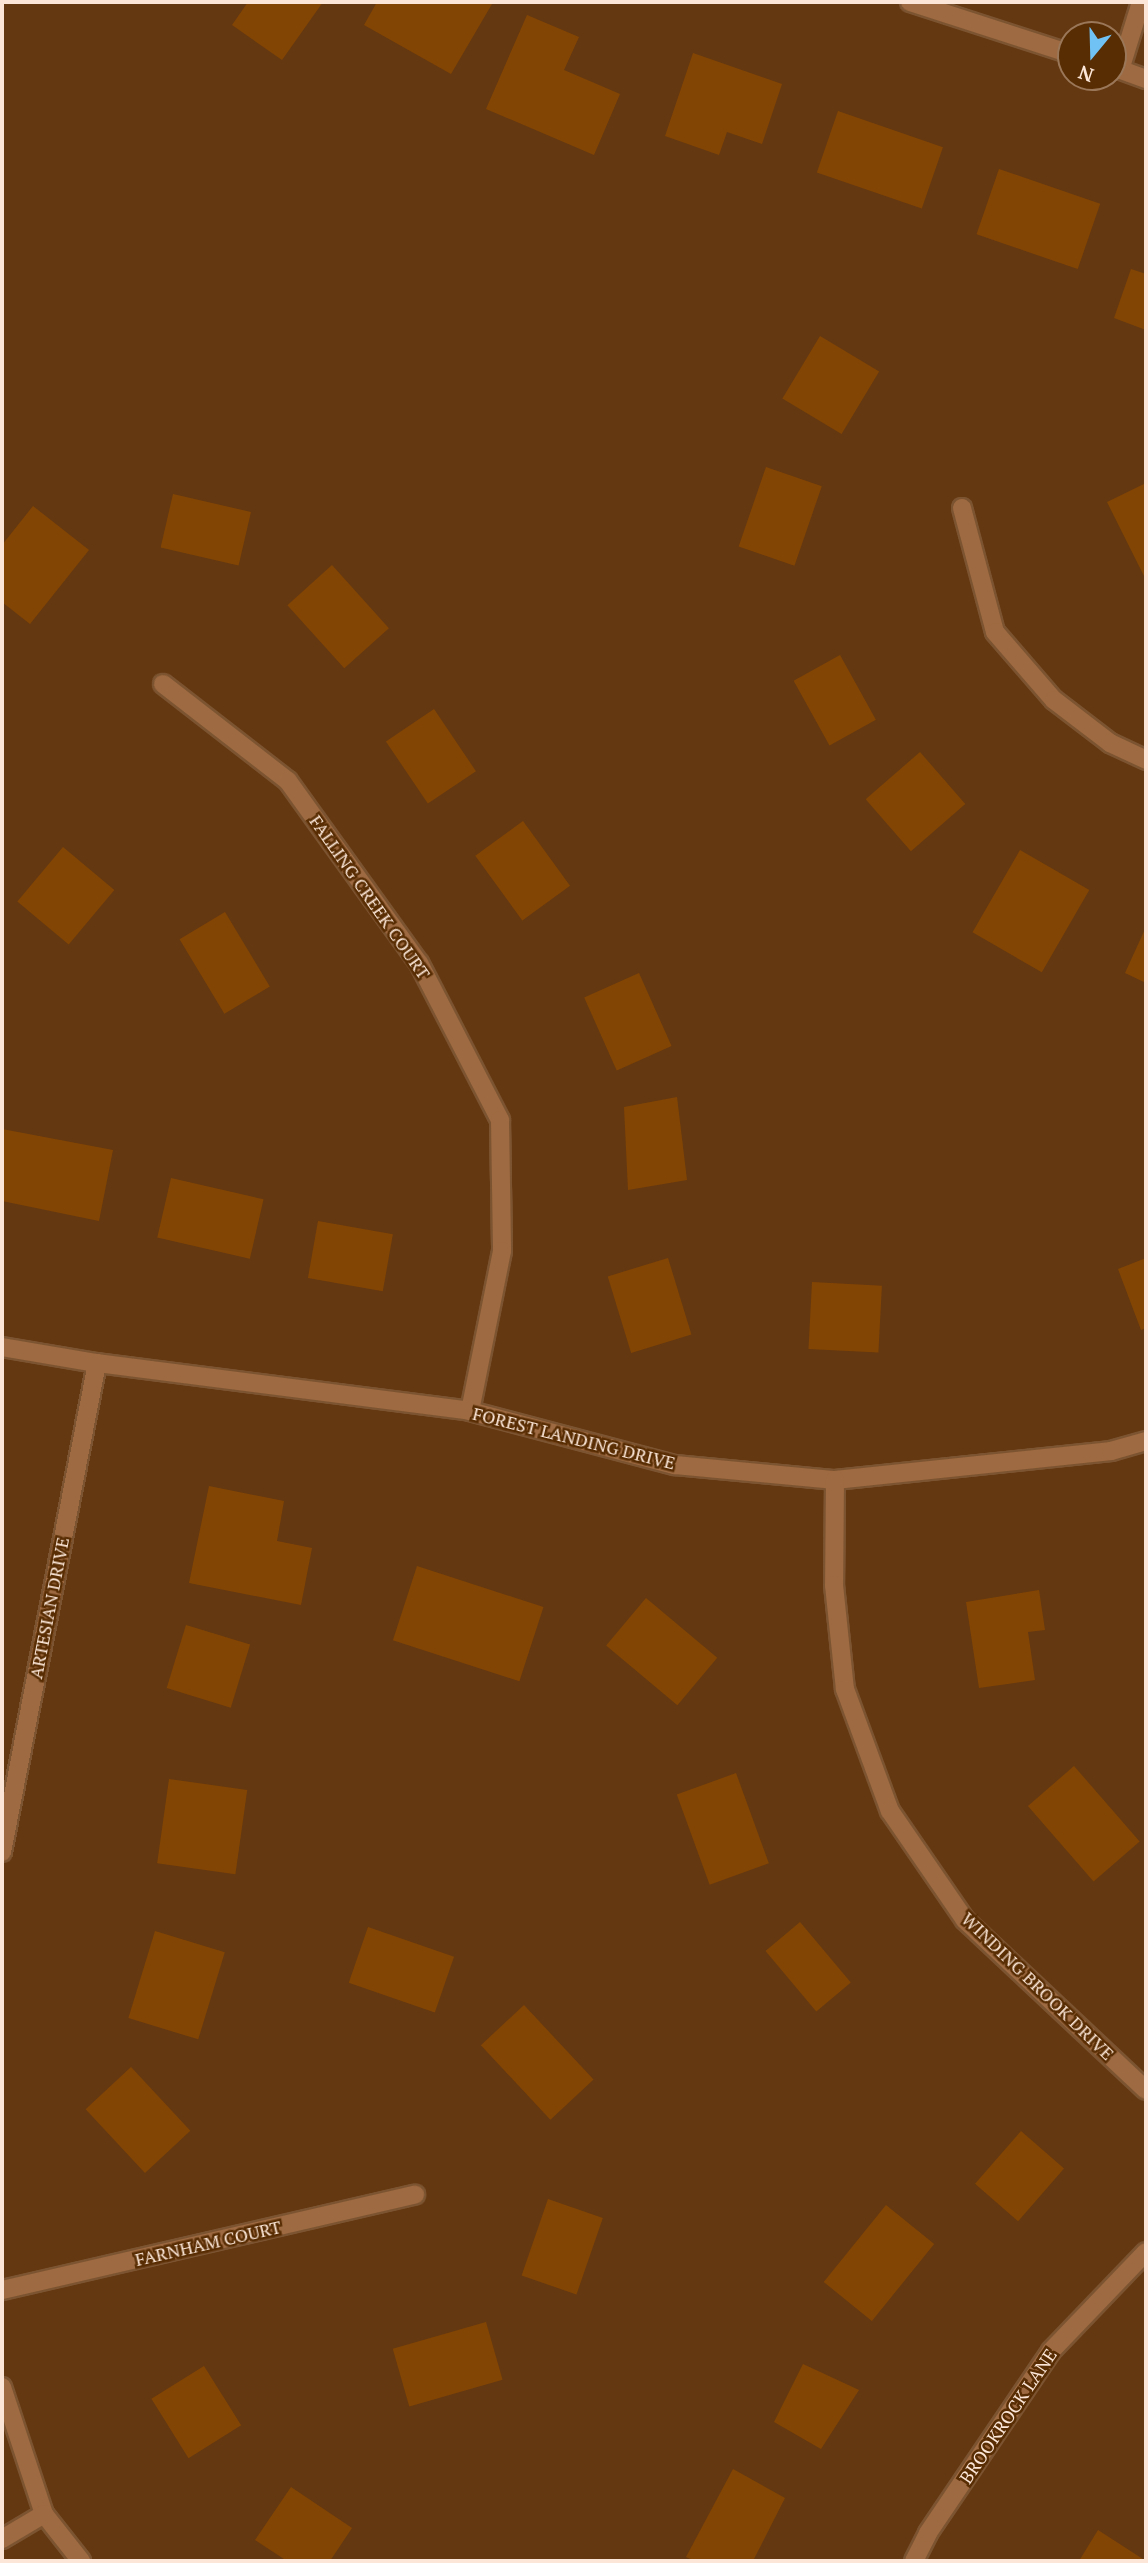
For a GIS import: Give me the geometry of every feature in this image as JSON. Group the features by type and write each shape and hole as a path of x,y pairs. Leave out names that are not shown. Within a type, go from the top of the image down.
{"street":[{"path":"910,2 1057,49"},
{"path":"1127,41 1141,2"},
{"path":"1127,72 1146,79"},
{"path":"962,508 995,632 1054,700 1110,743 1146,760"},
{"name":"FALLING CREEK COURT","path":"163,684 288,781 419,962 500,1120 502,1251 470,1411"},
{"name":"FOREST LANDING DRIVE","path":"2,1347 97,1363 470,1411 675,1465 835,1480 1111,1451 1146,1441"},
{"name":"ARTESIAN DRIVE","path":"2,1852 97,1363"},
{"name":"WINDING BROOK DRIVE","path":"835,1480 834,1585 845,1689 890,1811 965,1920 1146,2091"},
{"name":"FARNHAM COURT","path":"2,2290 415,2195"},
{"name":"BROOKROCK LANE","path":"914,2561 928,2533 1051,2351 1146,2252"},
{"path":"2,2388 44,2514 81,2561"},
{"path":"2,2539 44,2514"}],"building":[{"path":"248,2 323,2 282,60 232,25"},
{"path":"377,2 492,4 451,74 364,25"},
{"path":"527,15 579,37 564,70 620,94 594,155 486,109"},
{"path":"693,53 782,84 762,144 727,132 719,155 665,136"},
{"path":"838,111 943,147 922,209 817,172"},
{"path":"999,169 1100,204 1078,269 977,234"},
{"path":"1131,269 1146,274 1146,330 1114,318"},
{"path":"820,336 879,372 842,434 782,399"},
{"path":"766,467 822,486 794,566 739,546"},
{"path":"1146,483 1146,580 1107,502"},
{"path":"173,494 251,512 239,566 161,548"},
{"path":"33,506 89,550 30,624 2,602 2,545"},
{"path":"332,565 389,628 344,668 287,605"},
{"path":"840,655 876,720 830,745 794,681"},
{"path":"434,709 476,771 428,804 386,741"},
{"path":"920,752 965,804 911,851 866,799"},
{"path":"523,821 570,886 522,920 475,856"},
{"path":"63,847 114,890 69,944 17,901"},
{"path":"1020,850 1089,890 1042,972 972,932"},
{"path":"225,912 270,987 224,1014 180,939"},
{"path":"1146,927 1146,983 1125,973"},
{"path":"639,973 672,1046 617,1070 584,997"},
{"path":"677,1097 687,1180 628,1190 624,1107"},
{"path":"2,1129 113,1150 99,1221 2,1201"},
{"path":"171,1178 264,1199 250,1259 157,1237"},
{"path":"318,1221 393,1234 383,1291 308,1278"},
{"path":"668,1258 691,1335 631,1353 608,1276"},
{"path":"1146,1258 1146,1328 1141,1330 1118,1269"},
{"path":"812,1282 882,1286 878,1353 808,1349"},
{"path":"209,1486 284,1501 277,1541 312,1548 301,1605 189,1583"},
{"path":"417,1566 543,1607 519,1681 393,1640"},
{"path":"1039,1590 1045,1630 1028,1632 1035,1680 979,1688 966,1602"},
{"path":"646,1598 717,1658 677,1705 606,1645"},
{"path":"186,1625 250,1645 231,1708 167,1688"},
{"path":"1074,1766 1140,1841 1094,1881 1028,1806"},
{"path":"736,1773 769,1863 710,1885 677,1795"},
{"path":"169,1779 247,1790 235,1874 157,1863"},
{"path":"800,1922 851,1983 816,2011 766,1951"},
{"path":"368,1927 454,1957 435,2012 349,1983"},
{"path":"155,1931 225,1952 198,2039 128,2018"},
{"path":"524,2005 594,2080 550,2120 481,2045"},
{"path":"131,2067 190,2131 145,2173 86,2109"},
{"path":"1021,2131 1064,2168 1018,2221 975,2184"},
{"path":"548,2199 603,2218 576,2294 522,2276"},
{"path":"886,2205 934,2244 872,2321 824,2282"},
{"path":"486,2322 503,2380 409,2406 393,2349"},
{"path":"803,2364 859,2390 821,2449 774,2422"},
{"path":"204,2366 241,2425 189,2458 151,2399"},
{"path":"733,2469 785,2498 753,2561 695,2561 686,2557"},
{"path":"291,2487 352,2528 330,2561 287,2561 255,2540"},
{"path":"1098,2530 1146,2561 1079,2561"}]}
